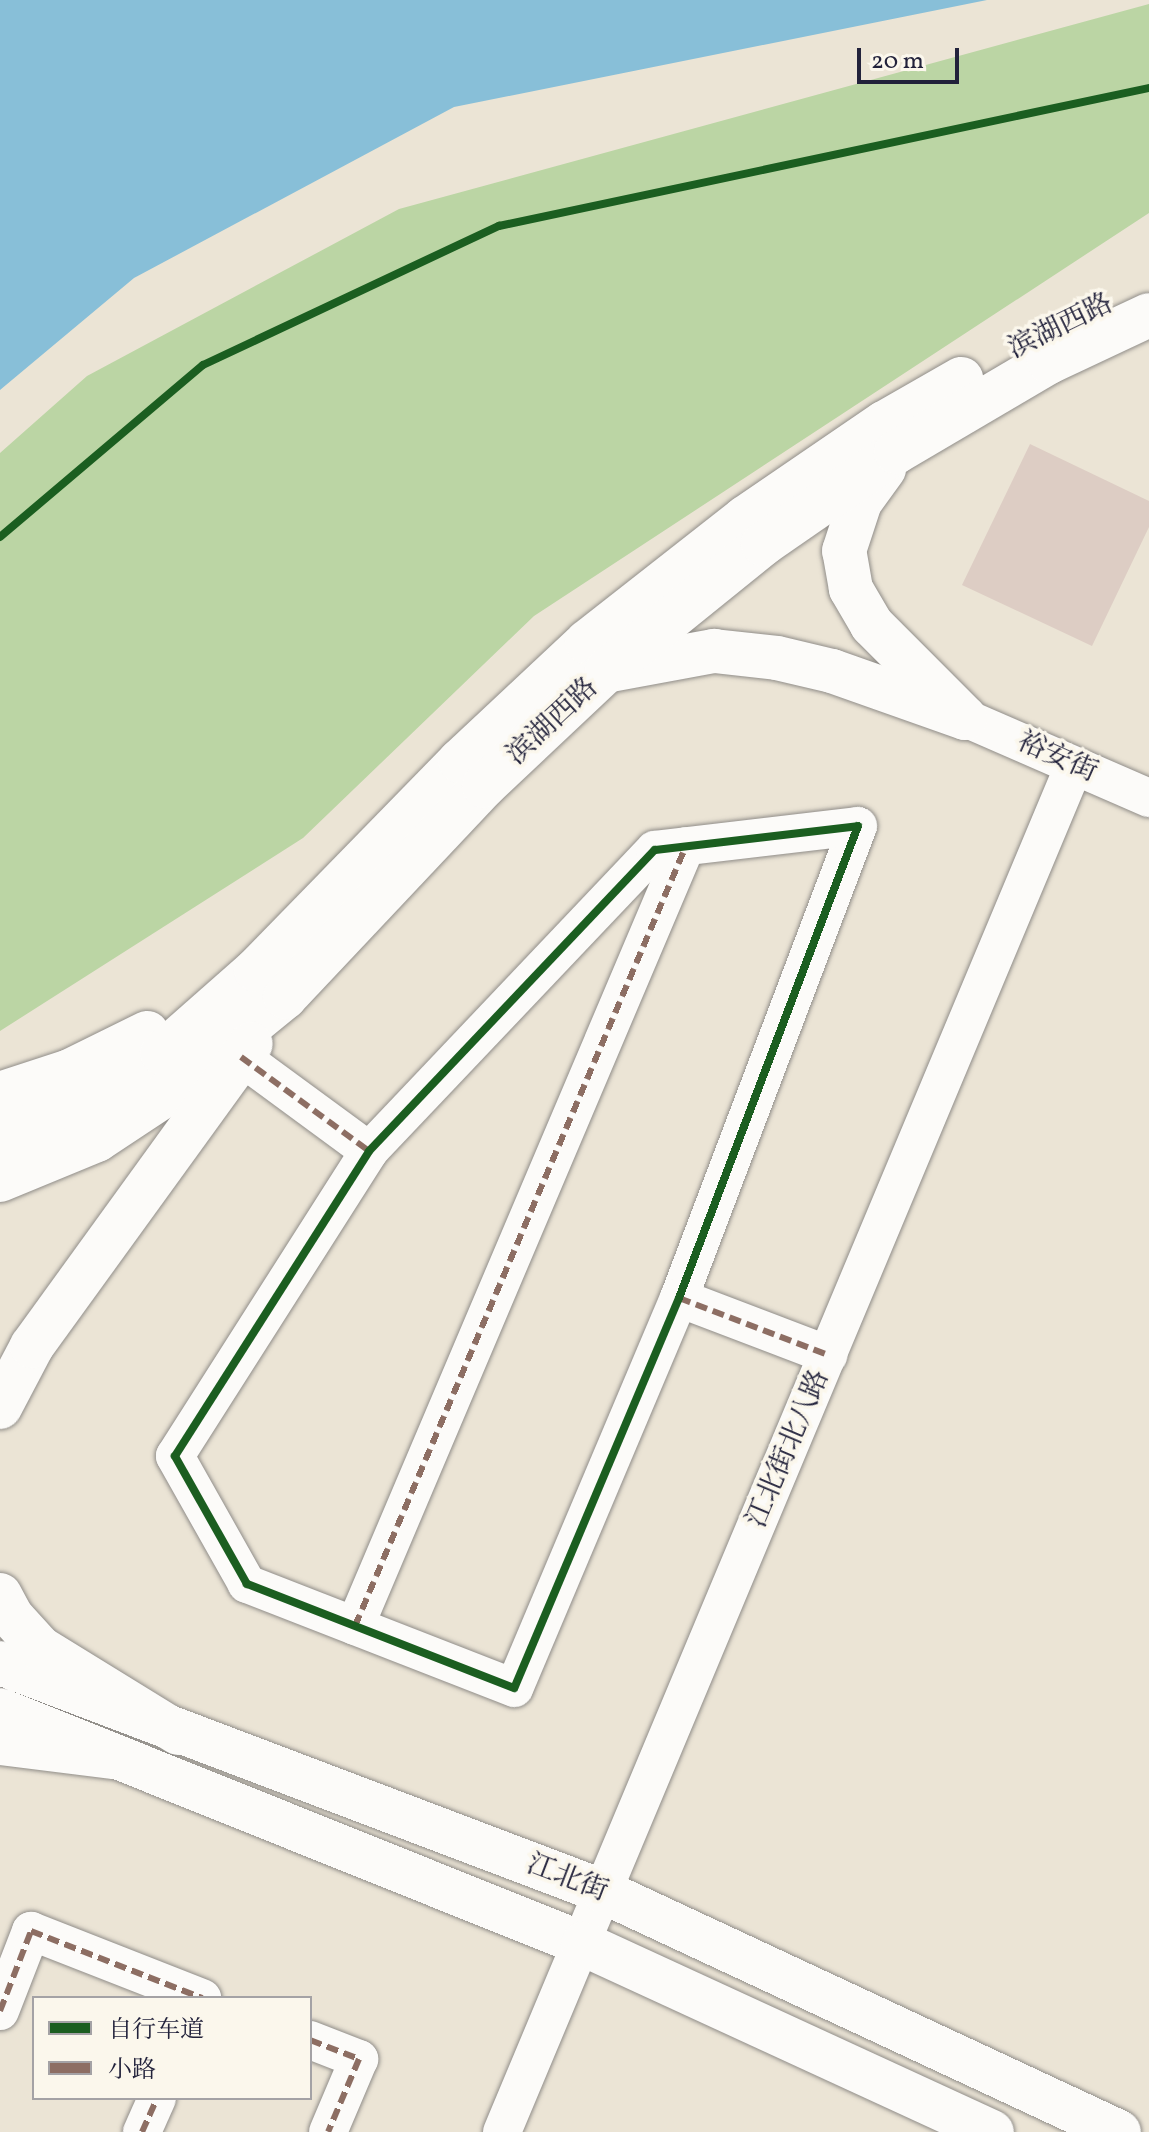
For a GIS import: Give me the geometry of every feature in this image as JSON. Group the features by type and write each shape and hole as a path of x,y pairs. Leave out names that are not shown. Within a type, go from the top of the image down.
{"main road":[{"name":"滨湖西路","path":"0,1180 97,1140 165,1095 271,983 460,761 587,642 745,518 884,423 1039,335 1149,284"},
{"name":"滨湖西路","path":"0,1139 73,1108 271,983 607,670 763,544 896,452 1049,362 1149,315"},
{"path":"896,452 860,502 844,551 851,589 872,625 965,718"},
{"path":"607,670 714,651 777,658 832,671 965,718"},
{"path":"0,1407 32,1346 241,1057 271,983"},
{"path":"0,1094 70,1071 271,983"},
{"path":"0,1595 11,1616 40,1648 178,1733"},
{"name":"江北街","path":"0,1663 604,1892 1119,2132"},
{"name":"江北街","path":"0,1710 583,1944 992,2132"},
{"path":"0,1743 112,1757"}],"street":[{"name":"裕安街","path":"965,718 1149,798"},
{"name":"江北街北八路","path":"502,2132 1074,766"},
{"path":"858,826 679,1298 514,1688 247,1584 175,1456 369,1151 655,850 858,826"},
{"path":"355,1626 686,846"},
{"path":"241,1057 369,1151"},
{"path":"679,1298 828,1355"},
{"path":"0,2011 31,1931 197,1996"},
{"path":"312,2041 359,2059 328,2132"},
{"path":"142,2132 156,2100"}],"green space":[{"path":"1149,4 1149,213 534,616 303,838 0,1031 0,453 87,376 399,209"}],"water":[{"path":"0,0 987,0 454,107 134,278 0,390"}],"building":[{"path":"1030,444 1149,501 1149,527 1092,646 962,585"}],"marked path":[{"path":"355,1626 686,846"},
{"path":"241,1057 369,1151"},
{"path":"679,1298 828,1355"},
{"path":"0,2011 31,1931 197,1996"},
{"path":"312,2041 359,2059 328,2132"},
{"path":"142,2132 156,2100"}],"cycle path":[{"path":"0,537 203,365 499,226 1149,88"},
{"path":"858,826 679,1298 514,1688 247,1584 175,1456 369,1151 655,850 858,826"}]}
